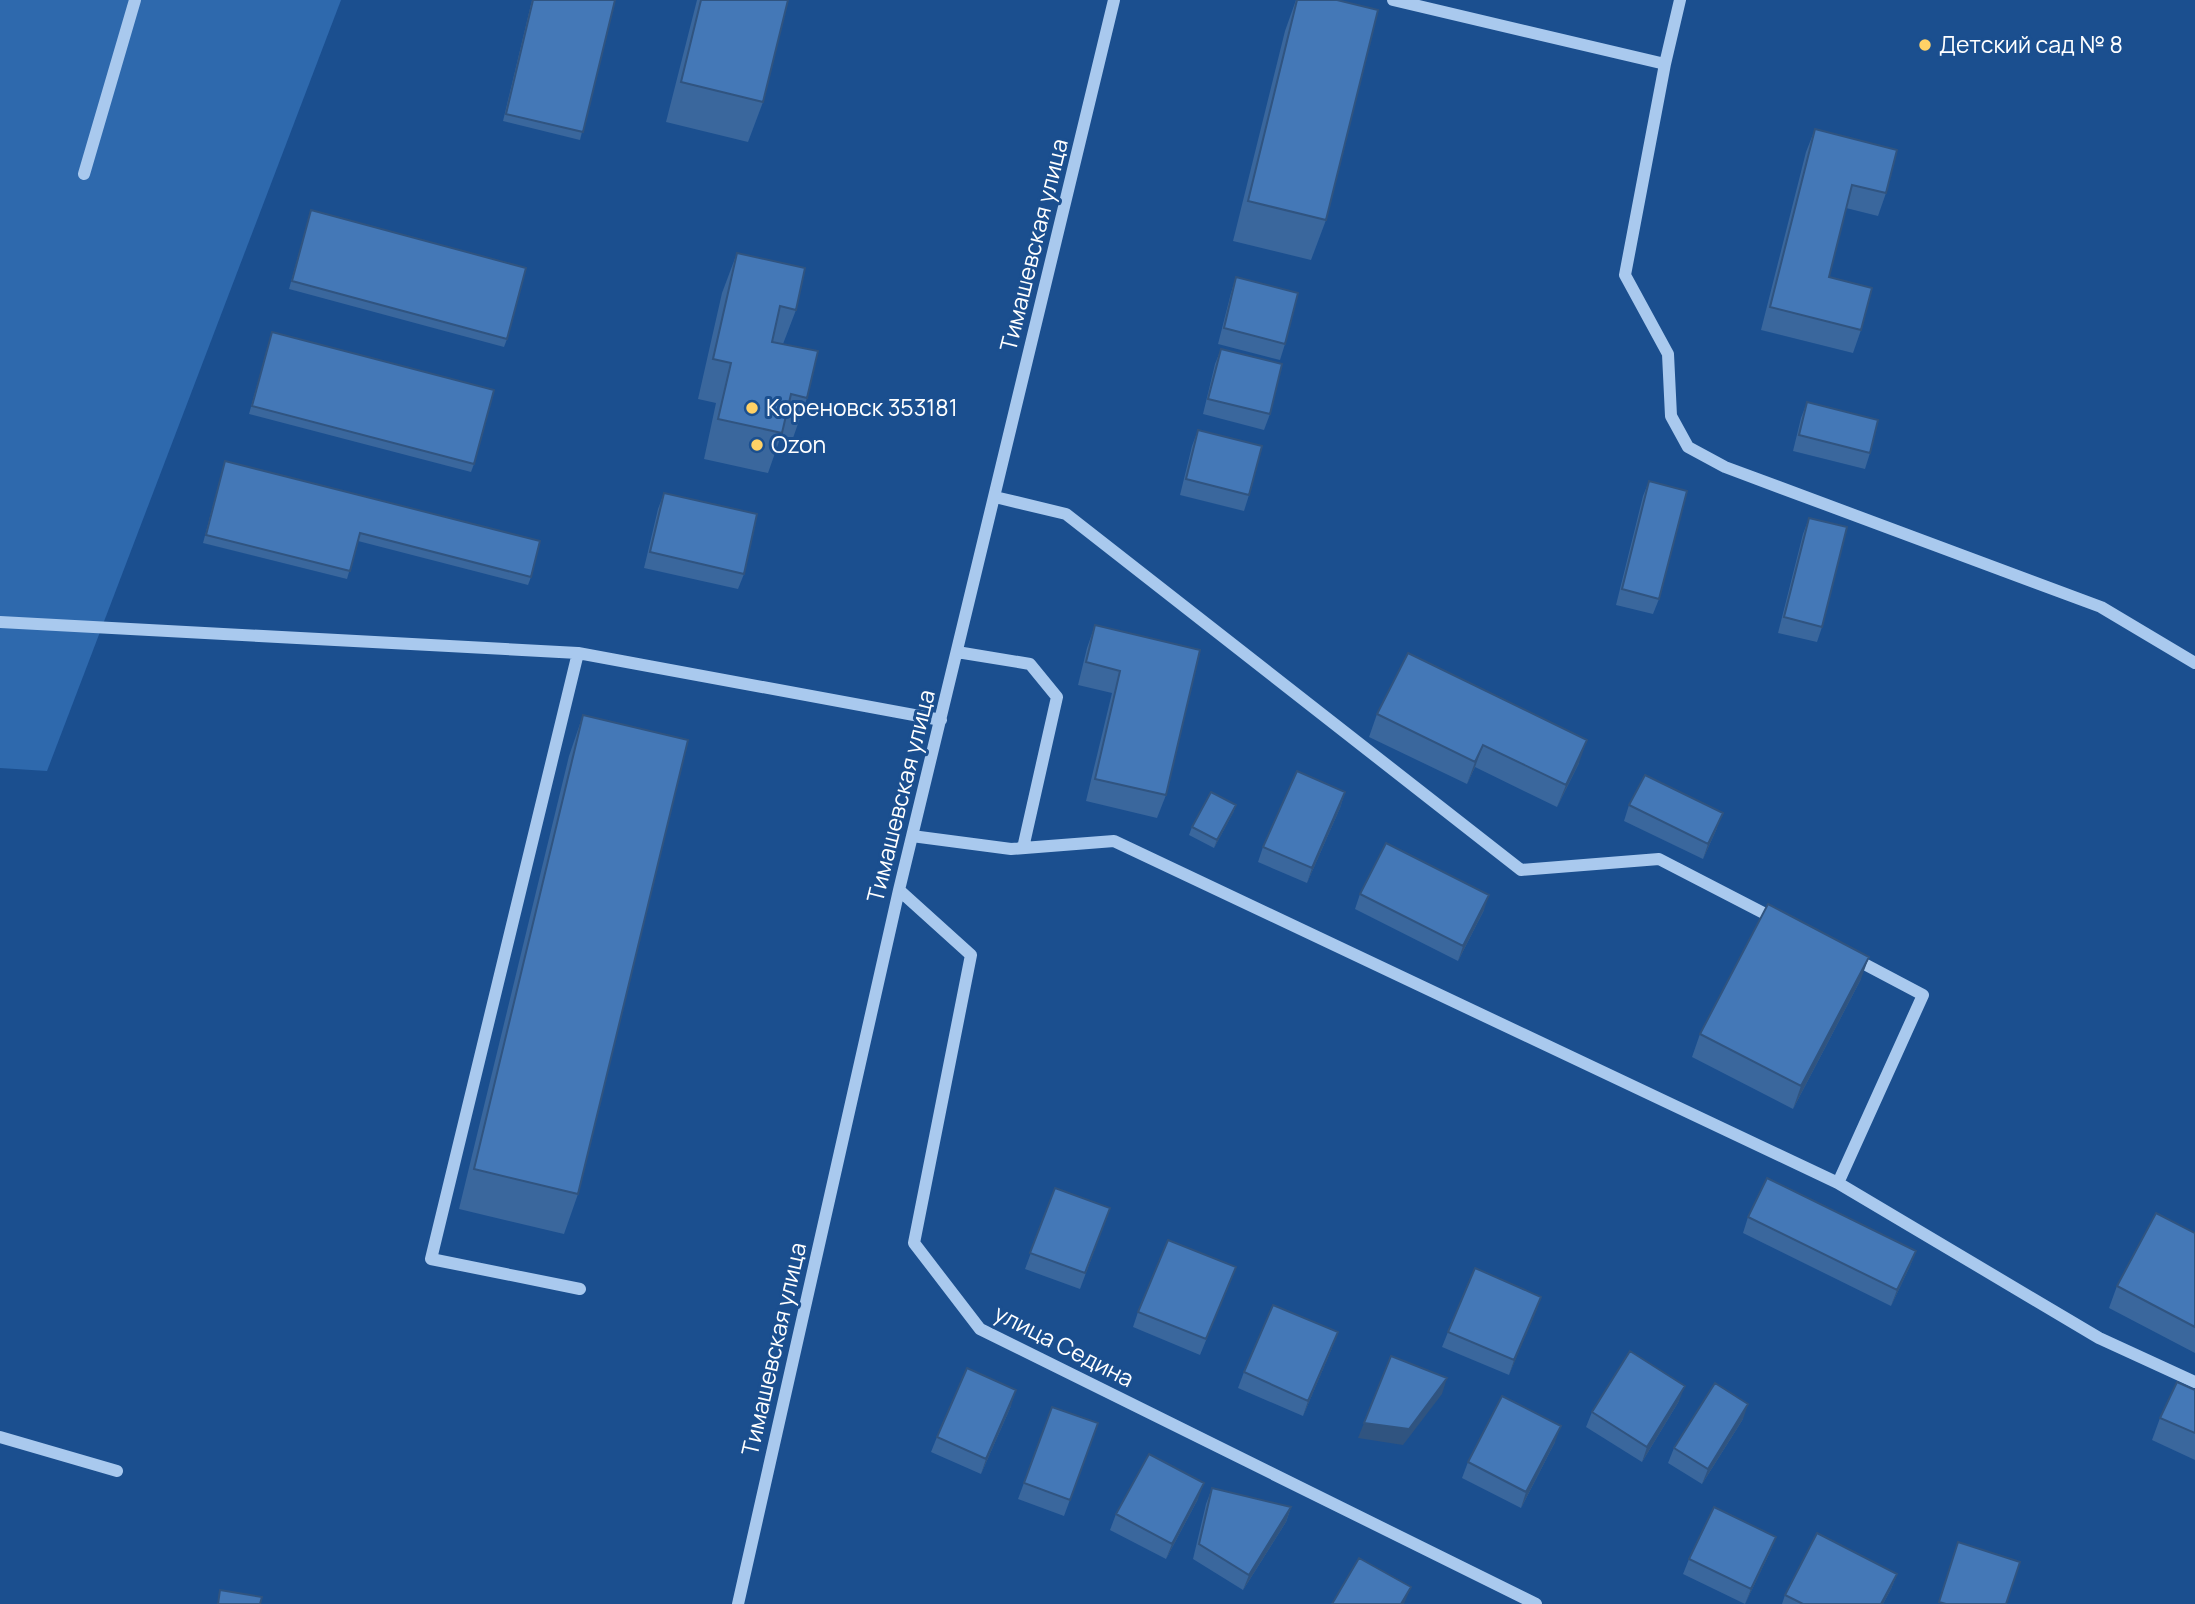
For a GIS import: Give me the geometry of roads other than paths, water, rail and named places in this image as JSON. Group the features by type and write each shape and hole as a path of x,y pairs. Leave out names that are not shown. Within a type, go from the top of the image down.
{"street":[{"path":"84,174 135,0"},
{"name":"Тимашевская улица","path":"738,1604 899,890 1114,0"},
{"path":"1393,0 1665,64"},
{"path":"1680,0 1665,64 1625,275 1668,354 1671,416 1688,447 1726,467 2101,607 2195,663"},
{"path":"995,497 1066,514 1521,870 1659,859 1791,927"},
{"path":"0,622 578,653 941,720"},
{"path":"957,652 1030,664 1057,697 1023,848"},
{"path":"578,653 431,1259 580,1289"},
{"path":"912,836 1011,849 1114,841 1838,1183 2099,1338 2195,1382"},
{"name":"улица Седина","path":"899,890 971,956 915,1243 980,1329 1536,1604"},
{"path":"1838,1183 1923,995 1839,951"},
{"path":"0,1437 117,1471"}],"place":[{"name":"Детский сад № 8","path":"1925,45"},
{"name":"Кореновск 353181","path":"752,408"},
{"name":"Ozon","path":"757,445"}]}
